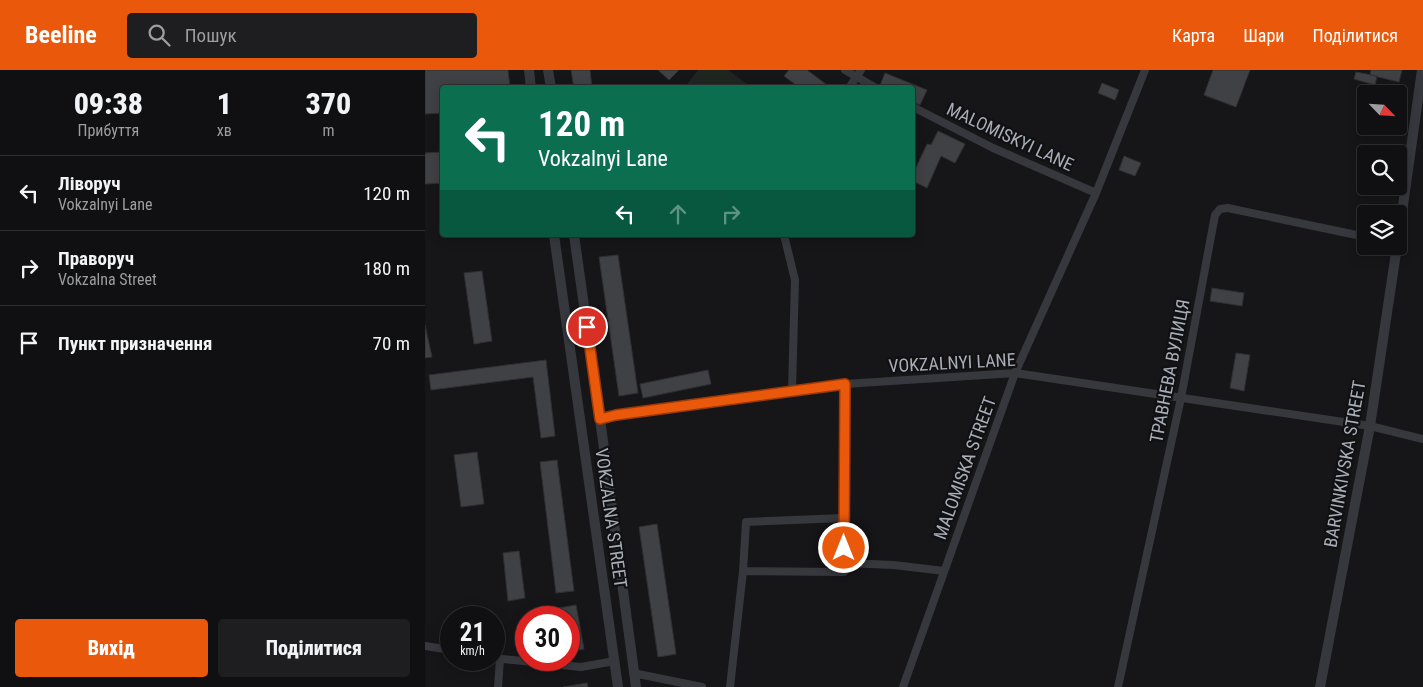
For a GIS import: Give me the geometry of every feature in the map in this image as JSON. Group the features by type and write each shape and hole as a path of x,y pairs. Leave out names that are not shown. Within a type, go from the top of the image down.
{"street":[{"path":"529,70 531,85"},
{"path":"548,70 550,85"},
{"path":"845,70 870,85"},
{"path":"851,85 861,70"},
{"name":"MALOMISKA STREET","path":"903,687 1015,373 1096,193 1145,70"},
{"path":"1403,205 1422,70"},
{"name":"MALOMISKYI LANE","path":"915,108 993,148 1096,193"},
{"name":"ТРАВНЕВА ВУЛИЦЯ","path":"1118,687 1181,398 1215,215 1220,209 1231,208 1357,235"},
{"name":"VOKZALNA STREET","path":"554,237 619,687"},
{"name":"VOKZALNA STREET","path":"574,237 635,687"},
{"path":"784,237 795,280 792,391"},
{"name":"BARVINKIVSKA STREET","path":"1320,687 1370,426 1396,255"},
{"name":"VOKZALNYI LANE","path":"600,419 616,415 845,384 1015,373 1370,426 1423,439"},
{"path":"743,571 844,572 845,384"},
{"path":"730,687 743,571 746,522 844,518"},
{"path":"844,563 895,565 944,571"},
{"path":"425,646 440,648"},
{"path":"505,660 581,667 615,661"},
{"path":"497,671 498,687"},
{"path":"633,673 702,687"}],"shaded area":[{"path":"698,70 728,70 748,85 687,85"}],"building":[{"path":"425,70 508,70 510,85 440,85 440,113 425,114"},
{"path":"571,70 590,70 592,85 574,85"},
{"path":"658,70 679,70 669,80"},
{"path":"789,70 807,70 827,85 796,85 784,76"},
{"path":"1213,70 1250,70 1236,107 1204,95"},
{"path":"1371,70 1402,70 1399,82 1370,75"},
{"path":"1356,72 1377,76 1375,85 1354,79"},
{"path":"885,73 915,85 880,85"},
{"path":"1102,83 1119,90 1115,100 1098,93"},
{"path":"915,85 927,90 920,105 915,103"},
{"path":"938,131 965,144 955,163 941,156 927,188 915,182 915,170 927,144 931,145"},
{"path":"440,152 440,183 425,184 425,153"},
{"path":"1124,156 1141,163 1135,176 1119,170"},
{"path":"618,255 638,393 619,396 599,257"},
{"path":"482,271 492,341 474,344 464,273"},
{"path":"1212,288 1244,293 1242,306 1210,301"},
{"path":"425,325 432,357 425,358"},
{"path":"1236,353 1250,355 1244,391 1230,388"},
{"path":"546,360 555,436 541,438 533,377 431,390 429,375"},
{"path":"708,370 711,384 643,398 640,384"},
{"path":"477,452 484,504 461,507 454,455"},
{"path":"557,460 574,591 556,593 540,462"},
{"path":"657,524 676,654 658,657 639,527"},
{"path":"519,551 525,598 508,601 503,553"},
{"path":"580,627 584,649 580,650"},
{"path":"587,683 588,687 563,687"}],"route":[{"path":"587,327 600,419 616,415 845,384 844,548"}]}
